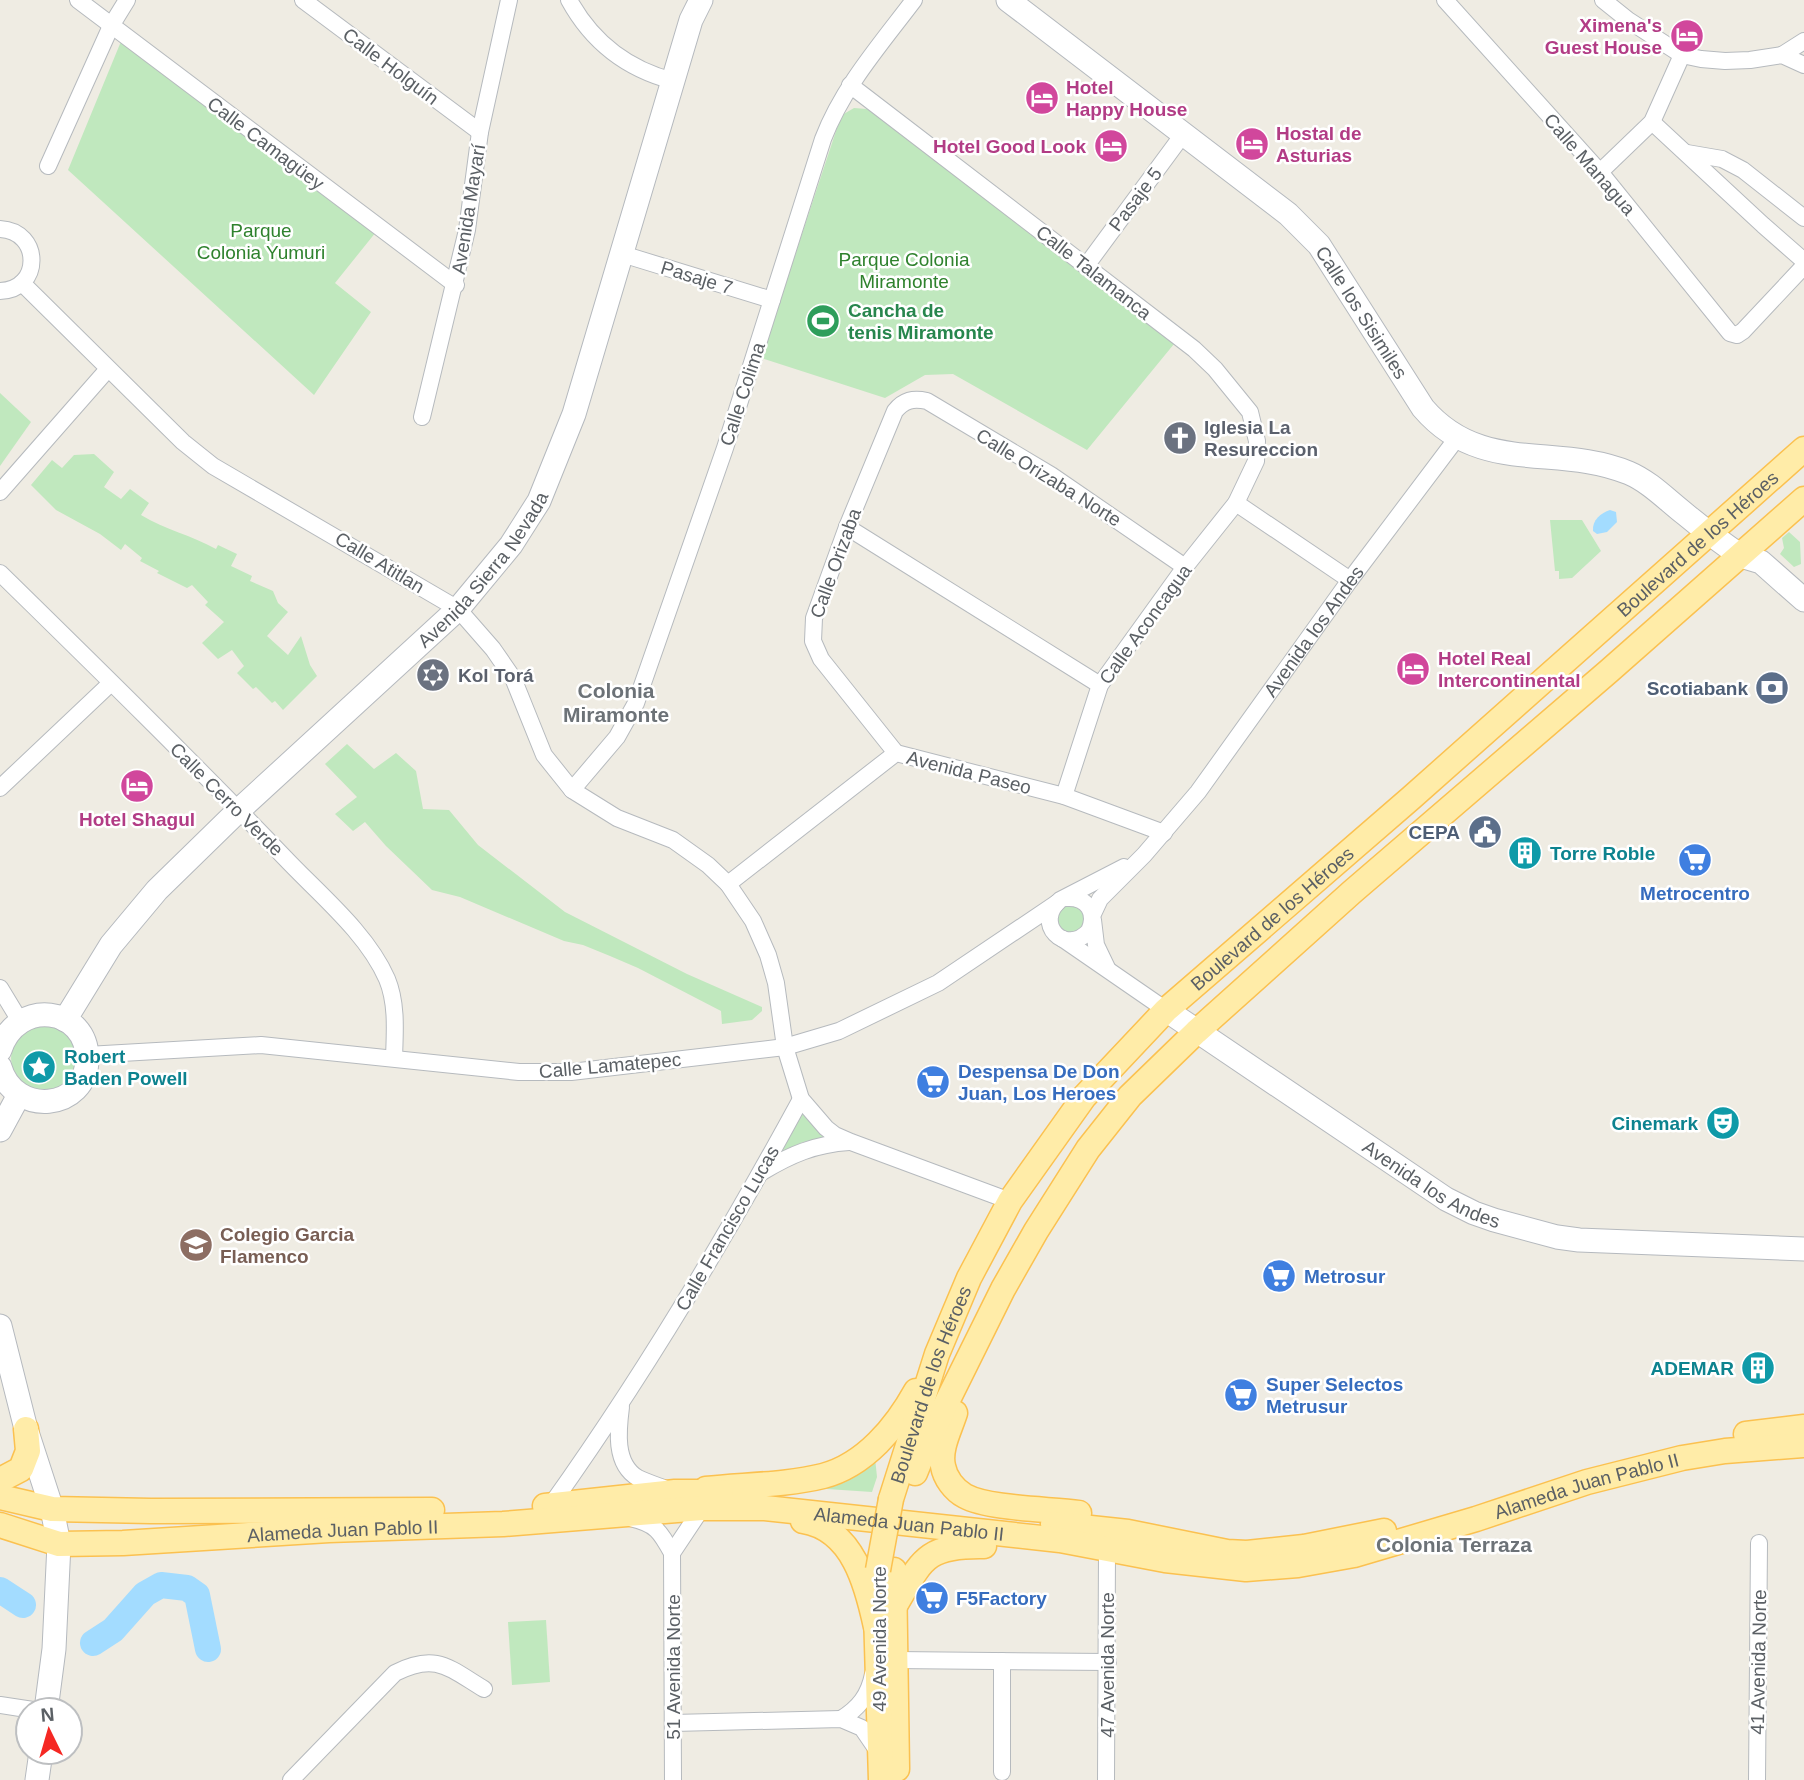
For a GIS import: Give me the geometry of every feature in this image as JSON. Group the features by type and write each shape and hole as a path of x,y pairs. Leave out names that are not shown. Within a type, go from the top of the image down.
{"main road":[{"name":"Boulevard de los Héroes","path":"899,1500 921,1456 923,1429 937,1354 969,1278 1010,1201 1084,1097 1166,1010 1804,449"},
{"name":"Boulevard de los Héroes","path":"923,1429 972,1355 1003,1289 1036,1231 1081,1160 1130,1096 1196,1031 1352,892 1804,499"},
{"path":"1352,892 1352,880 1356,872 1401,830 1406,822 1407,811 1403,804"},
{"path":"675,1492 824,1476 843,1468 867,1452 892,1428 937,1354"},
{"path":"972,1355 943,1450 943,1466 949,1481 956,1489 978,1500 1096,1517 1128,1532"},
{"name":"Alameda Juan Pablo II","path":"0,1497 52,1510 405,1510 551,1506 675,1492 779,1493 1128,1532 1227,1552 1247,1553 1304,1547 1391,1529 1645,1451 1712,1438 1804,1427"},
{"path":"0,1480 21,1469 27,1451 26,1430"},
{"name":"Alameda Juan Pablo II","path":"0,1525 59,1544 123,1543 259,1534 503,1524 702,1508 798,1511 1096,1547 1217,1567 1246,1569 1298,1565 1354,1555 1476,1519 1587,1482 1682,1458 1725,1451 1804,1445"},
{"name":"49 Avenida Norte","path":"897,1780 886,1658 876,1627 886,1570 898,1542 899,1500"},
{"path":"702,1508 813,1522 828,1529 841,1541 856,1562 876,1627"},
{"path":"893,1609 918,1568 943,1548 1096,1547"},
{"name":"49 Avenida Norte","path":"881,1780 886,1658 893,1609 886,1570"}],"street":[{"name":"Calle Camagüey","path":"78,0 456,285"},
{"path":"48,166 111,26 127,0"},
{"name":"Calle Holguín","path":"303,0 480,132"},
{"name":"Avenida Mayarí","path":"422,417 456,285 467,230 480,132 509,0"},
{"path":"569,0 583,22 611,52 634,67 673,81"},
{"name":"Avenida Sierra Nevada","path":"65,1020 111,946 157,890 239,810 457,608 511,545 542,495 574,414 691,20 701,0"},
{"name":"Calle Colima","path":"572,790 617,737 636,703 726,448 823,139 837,106 849,85 914,0"},
{"name":"Calle los Sisimiles","path":"1008,0 1269,197 1319,245 1423,408 1441,426 1457,438 1487,450 1621,470 1645,482 1741,556 1761,562 1804,600"},
{"name":"Calle Managua","path":"1445,0 1600,172 1730,333 1737,335 1743,331 1804,266"},
{"path":"1603,0 1628,20 1682,55 1701,59 1750,60 1782,55 1804,41"},
{"path":"1600,172 1652,122 1682,55"},
{"path":"1782,55 1804,65"},
{"name":"Calle Talamanca","path":"849,85 1199,354 1223,378 1250,412 1255,432 1257,454 1254,468 1236,503"},
{"path":"1652,122 1804,261"},
{"name":"Pasaje 5","path":"1086,266 1184,133"},
{"path":"1687,153 1722,159 1743,170 1804,218"},
{"path":"0,229 15,232 28,245 32,264 30,273 22,283 0,291"},
{"name":"Pasaje 7","path":"622,254 772,300"},
{"name":"Calle Atitlan","path":"22,283 183,442 213,466 457,608 493,649 513,678 544,755 572,790 617,818 673,840 708,865 728,884 753,921 768,955 776,983 785,1047"},
{"path":"1,487 108,369"},
{"name":"Calle Orizaba","path":"897,753 830,672 813,641 814,618 847,527 895,411 908,400"},
{"name":"Calle Orizaba Norte","path":"908,400 927,401 1051,475 1185,567"},
{"name":"Avenida los Andes","path":"1093,918 1100,899 1144,855 1198,792 1350,580 1457,438"},
{"path":"1236,503 1350,580"},
{"name":"Calle Aconcagua","path":"1064,796 1100,685 1185,567 1236,503"},
{"path":"847,527 1100,685"},
{"name":"Calle los Sisimiles","path":"1741,556 1750,573 1804,619"},
{"name":"Calle Cerro Verde","path":"0,573 239,810 366,943 387,979 393,999 394,1057"},
{"path":"0,788 111,683"},
{"name":"Avenida Paseo","path":"728,884 897,753 1064,796 1164,833"},
{"name":"Avenida los Andes","path":"1062,900 1144,855"},
{"path":"1060,938 1051,928 1049,918 1062,900 1082,900 1090,908 1096,945 1110,973"},
{"name":"Calle Lamatepec","path":"87,1055 261,1045 519,1072 570,1072 785,1047 839,1031 938,983 1062,900"},
{"path":"1020,930 1040,930 1074,941 1085,936 1093,918"},
{"name":"Avenida los Andes","path":"1060,938 1410,1176 1474,1213 1557,1237 1578,1240 1804,1249"},
{"path":"0,988 20,1021"},
{"path":"0,1050 10,1029 20,1021 37,1015 56,1016 65,1020 81,1035 87,1055 83,1079 66,1096 42,1102 19,1095 9,1087 0,1067"},
{"path":"785,1047 800,1099 835,1135 1010,1201"},
{"path":"0,1130 19,1095"},
{"name":"Calle Francisco Lucas","path":"551,1506 622,1402 725,1236 800,1099"},
{"path":"761,1173 795,1153 823,1145 851,1142"},
{"path":"0,1326 26,1430 52,1510 59,1544 54,1649 48,1696"},
{"name":"Calle Francisco Lucas","path":"622,1402 617,1434 625,1463 636,1477 675,1492"},
{"path":"621,1516 649,1523 656,1528 672,1553 702,1508"},
{"name":"41 Avenida Norte","path":"1757,1780 1759,1543"},
{"name":"47 Avenida Norte","path":"1096,1547 1108,1662 1106,1780"},
{"name":"51 Avenida Norte","path":"672,1553 673,1780"},
{"path":"673,1723 841,1718 855,1711 863,1701 886,1658 1108,1662"},
{"path":"1002,1661 1002,1772"},
{"path":"291,1780 395,1673 414,1663 431,1662 448,1667 484,1689"},
{"path":"841,1718 862,1728 880,1754"}],"green space":[{"name":"Parque Colonia Yumuri","path":"122,39 376,232 335,283 371,312 314,395 68,170"},
{"name":"Parque Colonia Miramonte","path":"854,108 867,109 889,121 1174,344 1087,450 953,374 925,375 885,398 761,358 838,125 842,115"},
{"path":"0,393 31,422 0,466"},
{"path":"94,454 114,472 104,487 121,499 130,489 149,503 141,515 216,549 218,545 237,554 231,566 252,576 250,581 273,591 278,603 288,612 267,636 288,655 301,636 310,665 317,676 283,710 256,687 253,689 237,673 244,666 232,650 218,659 202,643 224,622 205,605 208,602 192,585 187,588 157,573 159,571 140,561 142,558 125,544 121,550 100,534 56,510 31,485 52,460 62,468 74,455"},
{"path":"1550,520 1582,520 1601,551 1572,578 1559,579 1559,571 1555,571"},
{"path":"1789,532 1800,542 1801,564 1794,567 1780,554 1784,548 1782,538"},
{"path":"347,744 374,769 396,753 416,771 423,809 449,810 478,845 565,912 687,974 762,1007 762,1011 752,1020 722,1024 721,1011 638,968 583,945 564,941 460,897 432,890 365,822 353,831 335,814 357,797 325,764"},
{"path":"1071,904 1084,911 1083,930 1064,935 1055,920 1061,907"},
{"path":"44,1025 57,1028 67,1035 74,1045 77,1058 74,1071 67,1081 57,1088 44,1091 31,1088 21,1081 14,1071 11,1058 14,1045 21,1035 31,1028"},
{"path":"802,1108 833,1140 803,1142 781,1152"},
{"path":"875,1458 877,1477 872,1492 797,1487"},
{"path":"546,1620 550,1682 512,1685 508,1622"}],"water":[{"path":"1610,510 1616,512 1617,522 1607,532 1597,534 1593,531 1596,520"}],"waterway":[{"path":"93,1643 113,1630 145,1594 161,1585 187,1588 197,1595 208,1649"},
{"path":"0,1590 23,1605"}],"place":[{"name":"Ximena's Guest House","path":"1687,36"},
{"name":"Hotel Happy House","path":"1042,98"},
{"name":"Hostal de Asturias","path":"1252,144"},
{"name":"Hotel Good Look","path":"1111,146"},
{"name":"Cancha de tenis Miramonte","path":"823,321"},
{"name":"Iglesia La Resureccion","path":"1180,438"},
{"name":"Hotel Real Intercontinental","path":"1413,669"},
{"name":"Kol Torá","path":"433,675"},
{"name":"Scotiabank","path":"1772,688"},
{"name":"Hotel Shagul","path":"137,786"},
{"name":"CEPA","path":"1485,832"},
{"name":"Torre Roble","path":"1525,853"},
{"name":"Metrocentro","path":"1695,860"},
{"name":"Robert Baden Powell","path":"39,1067"},
{"name":"Despensa De Don Juan, Los Heroes","path":"933,1082"},
{"name":"Cinemark","path":"1723,1123"},
{"name":"Colegio Garcia Flamenco","path":"196,1245"},
{"name":"Metrosur","path":"1279,1276"},
{"name":"ADEMAR","path":"1758,1368"},
{"name":"Super Selectos Metrusur","path":"1241,1395"},
{"name":"F5Factory","path":"932,1598"}],"district":[{"name":"Colonia Miramonte","path":"616,703"},
{"name":"Colonia Terraza","path":"1454,1545"}]}
